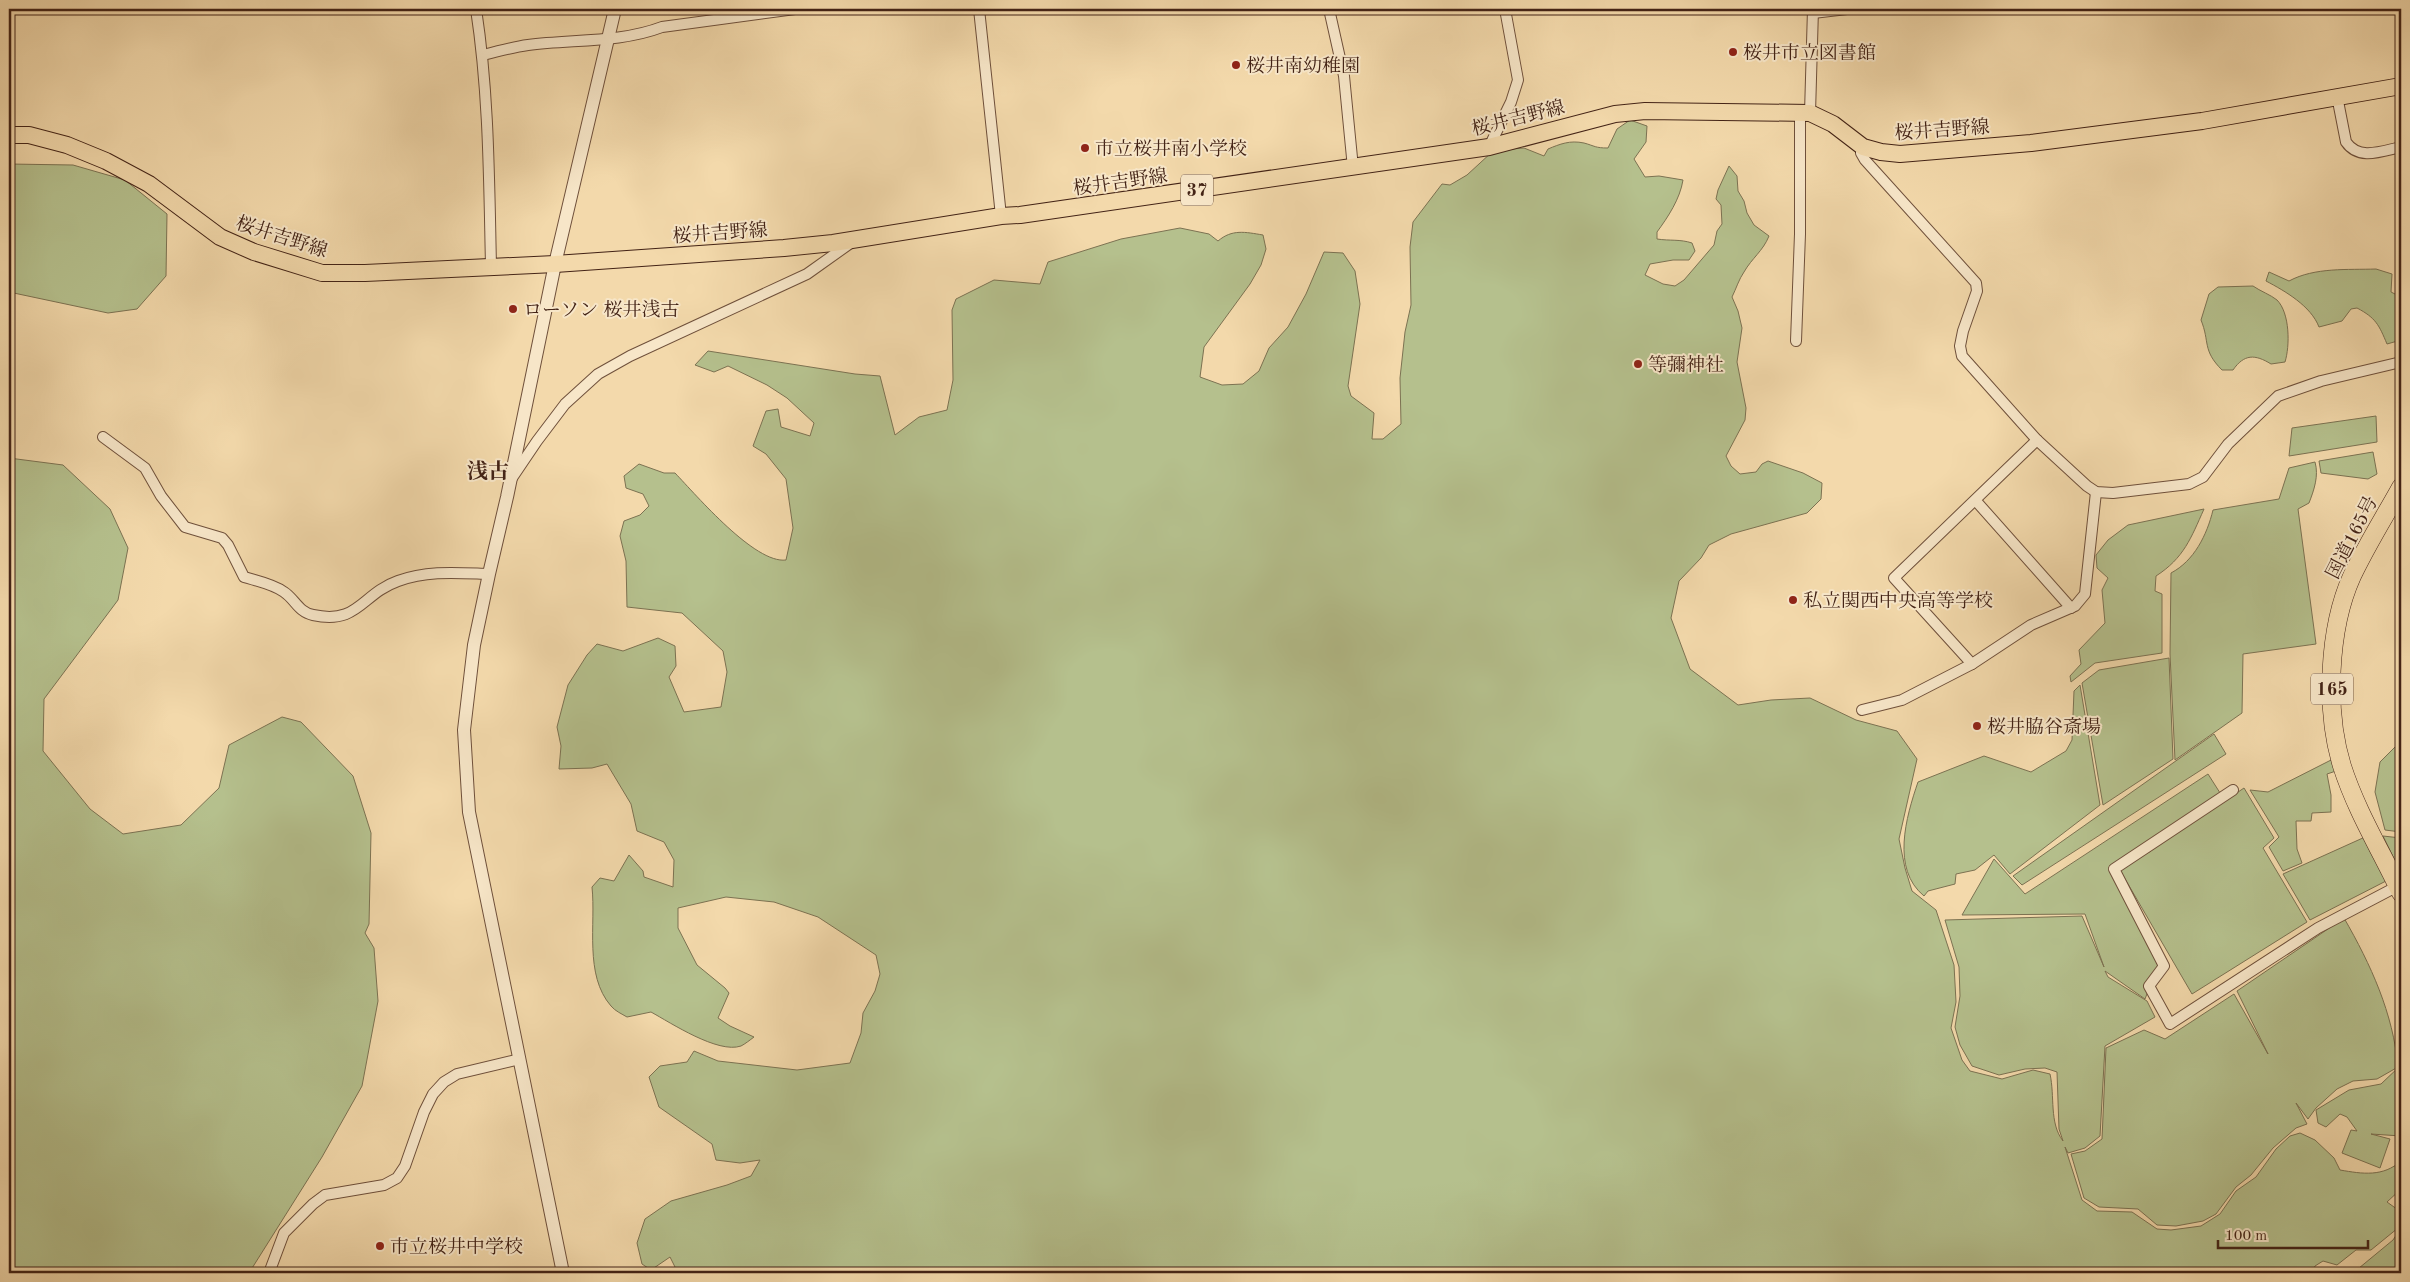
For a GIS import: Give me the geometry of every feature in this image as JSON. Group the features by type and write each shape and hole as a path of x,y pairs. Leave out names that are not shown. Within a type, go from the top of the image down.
{"highway":[{"name":"国道165号","path":"2400,889 2350,786 2337,746 2332,710 2333,658 2342,606 2352,577 2394,511 2401,487"}],"main road":[{"name":"桜井吉野線","path":"9,135 29,135 67,145 106,161 150,184 220,237 254,252 322,273 365,273 555,264 784,248 1353,168 1489,147 1614,114 1645,111 1805,113 1833,124 1862,146 1881,152 1900,154 2031,143 2202,121 2401,86"}],"street":[{"path":"476,9 483,55 488,124 491,266"},
{"path":"563,1273 468,812 464,730 474,645 555,264 616,9"},
{"path":"483,55 527,45 609,38 689,23 795,9"},
{"path":"979,9 1002,216"},
{"path":"1329,9 1344,76 1353,168"},
{"path":"1489,147 1511,102 1518,80 1505,9"},
{"path":"1796,341 1805,113 1813,11 1847,9"},
{"path":"2337,96 2346,142 2350,148 2365,154 2401,147"},
{"path":"1862,146 1861,152 1865,160 1976,283 1977,291 1960,346 1962,356 2037,440 2096,492 2122,492 2189,484 2203,476 2228,444 2278,396 2321,380 2401,362"},
{"path":"510,481 565,404 598,374 630,356 806,274 857,238"},
{"path":"104,437 145,468 161,496 185,527 222,538 228,545 244,578 273,586 284,592 303,612 313,616 337,617 349,615 378,590 397,581 422,574 442,572 489,574"},
{"path":"1972,664 1894,578 1976,501 2037,440"},
{"path":"1862,710 1902,700 1972,664 2031,625 2075,606 2085,594 2096,492"},
{"path":"1976,501 2070,608"},
{"path":"2233,790 2114,869 2164,966 2148,986 2170,1024 2318,928 2400,889"},
{"path":"268,1273 284,1234 313,1204 325,1195 384,1185 397,1178 405,1166 424,1112 433,1094 444,1082 458,1074 520,1059"}],"green space":[{"path":"1630,120 1647,126 1646,142 1634,159 1645,177 1659,176 1683,180 1676,201 1657,232 1657,239 1692,243 1695,251 1689,260 1673,260 1650,264 1645,275 1663,284 1675,286 1684,280 1714,245 1717,231 1722,224 1721,205 1716,199 1729,166 1737,176 1738,191 1744,201 1747,213 1754,225 1769,236 1764,246 1742,275 1732,297 1742,328 1737,362 1746,408 1745,420 1726,456 1731,466 1740,474 1756,472 1762,464 1768,461 1803,473 1822,483 1821,499 1807,513 1731,534 1709,545 1701,558 1679,581 1671,618 1690,669 1738,705 1771,700 1810,698 1856,720 1897,731 1917,759 1899,839 1912,891 1936,910 1954,965 1956,1002 1951,1028 1962,1060 1970,1071 2002,1079 2033,1070 2050,1074 2054,1118 2063,1141 2059,1129 2057,1072 2045,1068 2025,1069 1999,1075 1972,1066 1960,1045 1955,1027 1960,996 1959,967 1945,920 2082,916 2104,967 2085,914 1962,915 1994,859 2025,894 2208,774 2222,796 2149,852 2244,788 2274,838 2263,848 2307,922 2192,994 2121,872 2160,960 2145,999 2105,971 2108,977 2147,1001 2155,1017 2105,1046 2100,1136 2085,1148 2068,1153 2065,1147 2082,1200 2097,1211 2132,1212 2157,1229 2171,1230 2201,1226 2220,1214 2236,1191 2256,1177 2276,1149 2290,1136 2300,1133 2315,1140 2334,1158 2340,1170 2357,1173 2380,1172 2401,1161 2401,1189 2387,1202 2401,1212 2401,1224 2398,1228 2371,1250 2356,1250 2337,1265 2323,1261 2315,1266 2312,1273 678,1273 670,1257 651,1270 642,1264 637,1243 645,1219 671,1201 751,1176 760,1160 740,1163 716,1160 712,1144 659,1107 649,1077 660,1066 687,1062 694,1051 718,1061 797,1070 850,1063 861,1033 863,1013 875,991 880,974 876,955 818,917 774,902 726,897 678,908 678,928 697,965 729,993 718,1018 754,1037 741,1046 720,1046 708,1042 651,1012 627,1017 611,1006 597,980 593,949 592,887 600,878 614,881 629,855 643,871 644,877 673,887 674,860 664,842 637,831 631,804 607,764 592,768 559,769 561,746 557,727 568,685 587,655 597,644 623,651 658,638 675,646 676,666 669,677 684,712 721,707 727,672 723,651 682,613 627,607 626,561 620,536 624,521 640,515 649,506 643,494 626,488 624,476 639,464 664,473 675,473 727,527 743,540 773,558 786,560 793,528 786,479 766,454 753,446 766,411 778,409 781,427 810,436 814,423 787,398 767,385 728,366 714,372 695,365 708,351 855,374 880,376 895,435 919,417 947,410 953,380 952,310 956,299 994,280 1040,284 1048,262 1121,239 1180,228 1209,234 1218,241 1234,233 1250,233 1263,235 1266,249 1261,265 1250,284 1204,347 1200,377 1222,385 1243,384 1259,371 1269,348 1288,327 1306,294 1324,252 1343,253 1355,271 1360,304 1348,386 1351,396 1374,413 1372,439 1383,439 1401,424 1400,378 1405,332 1411,305 1410,247 1413,222 1442,184 1450,185 1467,175 1492,152 1499,150 1524,148 1544,156 1548,149 1570,142 1608,148 1617,129"},
{"path":"9,164 73,165 125,180 167,214 166,276 137,309 108,313 9,292"},
{"path":"2376,269 2392,274 2391,292 2401,297 2401,340 2387,344 2376,323 2369,315 2357,308 2351,309 2342,321 2319,327 2304,306 2289,294 2266,281 2269,272 2289,281 2321,271"},
{"path":"2253,286 2277,300 2284,313 2288,330 2288,347 2285,362 2271,364 2260,358 2250,357 2241,361 2233,370 2222,370 2209,351 2201,320 2209,294 2218,287"},
{"path":"2376,416 2377,442 2289,456 2292,428"},
{"path":"2373,452 2377,474 2368,479 2321,473 2319,461"},
{"path":"9,458 63,465 110,509 128,548 118,600 44,699 43,751 90,809 123,834 181,825 219,788 229,745 282,717 301,722 353,776 371,833 369,924 365,933 374,948 378,1001 362,1086 322,1157 249,1273 9,1273"},
{"path":"2315,462 2316,478 2311,498 2309,503 2298,509 2316,644 2243,654 2242,713 2175,760 2170,654 2171,573 2193,554 2203,538 2213,510 2279,499 2289,468"},
{"path":"2204,509 2186,547 2166,569 2156,576 2155,591 2162,594 2162,653 2095,663 2071,682 2070,676 2081,664 2079,650 2105,623 2102,590 2108,578 2097,568 2096,555 2108,540 2128,525"},
{"path":"2169,658 2173,759 2103,805 2082,683 2099,670"},
{"path":"2080,685 2100,805 2010,874 1994,855 1975,870 1956,874 1955,884 1928,891 1924,896 1914,885 1907,872 1904,857 1906,826 1918,782 1984,756 2031,772 2066,751 2072,740 2074,691"},
{"path":"2214,734 2226,754 2022,885 2013,876"},
{"path":"2397,745 2401,745 2401,832 2385,830 2375,792 2380,762"},
{"path":"2333,759 2336,771 2327,774 2331,795 2331,812 2312,813 2311,821 2296,821 2297,849 2302,863 2283,871 2269,847 2279,837 2250,790 2268,792"},
{"path":"2383,836 2401,838 2401,873"},
{"path":"2365,837 2386,881 2310,920 2283,874"},
{"path":"2344,918 2372,972 2386,1009 2398,1067 2377,1079 2353,1081 2337,1089 2316,1108 2308,1119 2296,1103 2307,1124 2296,1128 2273,1148 2251,1175 2236,1187 2216,1214 2203,1221 2176,1226 2157,1225 2138,1209 2099,1207 2084,1198 2071,1154 2085,1151 2102,1139 2106,1048 2144,1030 2165,1039 2234,994 2268,1054 2237,991"},
{"path":"2401,1065 2401,1136 2371,1134 2390,1139 2380,1168 2342,1153 2351,1130 2357,1131 2347,1117 2340,1114 2326,1127 2318,1123 2316,1110 2349,1090 2381,1084"},
{"path":"2401,1228 2401,1273 2353,1273 2393,1240"}],"place":[{"name":"桜井市立図書館","path":"1733,52"},
{"name":"桜井南幼稚園","path":"1236,65"},
{"name":"市立桜井南小学校","path":"1085,148"},
{"name":"ローソン 桜井浅古","path":"513,309"},
{"name":"等彌神社","path":"1638,364"},
{"name":"私立関西中央高等学校","path":"1793,600"},
{"name":"桜井脇谷斎場","path":"1977,726"},
{"name":"市立桜井中学校","path":"380,1246"}],"district":[{"name":"浅古","path":"488,471"}]}
